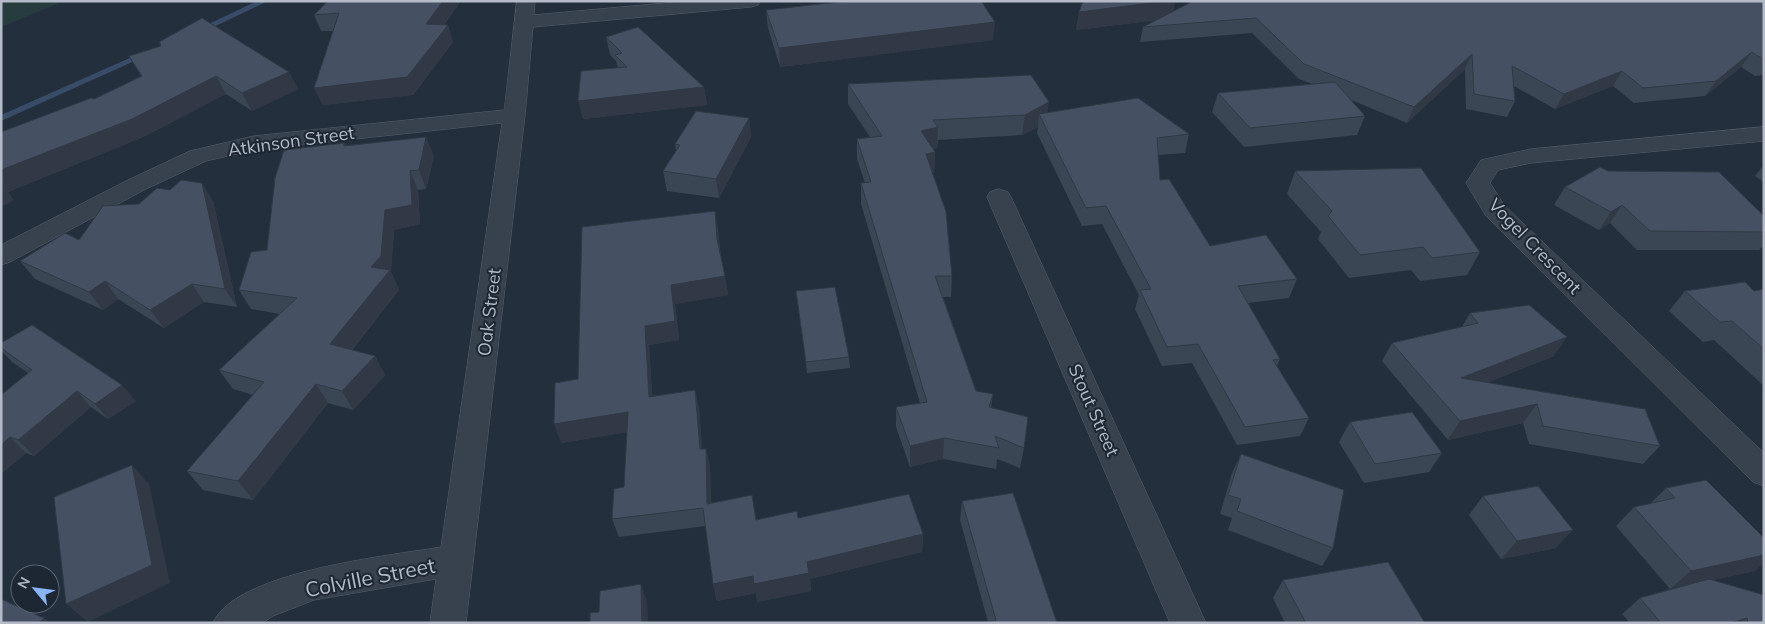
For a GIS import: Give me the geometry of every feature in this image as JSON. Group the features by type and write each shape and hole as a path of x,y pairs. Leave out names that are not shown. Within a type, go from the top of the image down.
{"street":[{"path":"525,12 751,1"},
{"name":"Oak Street","path":"448,623 514,114 525,12"},
{"name":"Atkinson Street","path":"1,256 136,185 198,156 254,143 514,114"},
{"name":"Vogel Crescent","path":"1764,134 1531,156 1489,165 1478,183 1495,210 1764,473"},
{"name":"Stout Street","path":"999,197 1188,623"},
{"name":"Colville Street","path":"231,623 260,604 313,584 456,560"}],"green space":[{"path":"1,1 64,1 1,27"}],"building":[{"path":"328,1 443,1 426,24 448,25 407,77 314,88 339,13 314,15"},
{"path":"847,1 981,1 995,22 779,48 766,10"},
{"path":"1083,1 1166,1 1079,12"},
{"path":"1193,1 1764,1 1764,60 1752,52 1716,81 1643,88 1622,71 1564,94 1512,66 1515,101 1474,94 1472,54 1414,107 1304,64 1256,18 1143,27"},
{"path":"202,18 289,72 242,93 216,76 132,119 1,170 1,132 91,98 94,99 142,76 129,56 161,46 159,42"},
{"path":"638,27 704,87 578,101 581,71 627,67 615,55 622,53 606,37"},
{"path":"1031,75 1049,102 1025,115 933,120 938,127 921,131 935,152 926,154 946,212 952,276 935,276 976,391 993,394 989,407 1028,417 1024,448 995,436 999,448 944,438 910,446 896,407 927,402 861,183 871,182 857,139 882,136 848,84"},
{"path":"1335,82 1365,116 1250,128 1218,93"},
{"path":"1138,98 1189,134 1157,138 1160,180 1169,179 1210,246 1266,235 1297,279 1238,286 1280,359 1273,360 1309,418 1245,427 1198,344 1167,347 1140,290 1151,289 1106,206 1086,208 1039,114"},
{"path":"696,111 749,118 716,179 663,171 680,145 675,144"},
{"path":"426,137 419,170 410,171 412,205 385,210 381,256 371,267 390,270 330,344 375,356 342,391 316,384 238,481 187,471 264,382 219,370 297,298 239,290 251,252 267,250 275,178 284,150 344,143 344,146"},
{"path":"1600,167 1608,171 1719,172 1764,216 1764,232 1650,231 1622,205 1611,212 1565,187"},
{"path":"1421,168 1480,252 1432,258 1423,247 1360,255 1328,216 1332,211 1295,171"},
{"path":"181,180 202,183 225,289 192,284 150,310 105,281 89,292 20,261 65,233 79,240 103,206 139,204 157,188 170,190"},
{"path":"715,211 717,239 725,276 671,285 675,321 645,326 649,397 695,390 700,449 706,449 707,504 752,495 756,520 797,511 798,518 909,494 923,534 807,562 809,573 754,584 753,576 713,584 703,508 612,519 614,489 624,487 628,412 554,424 555,383 578,379 582,227"},
{"path":"1745,282 1754,291 1764,289 1764,349 1732,321 1720,322 1685,291"},
{"path":"835,287 849,357 806,362 796,291"},
{"path":"1529,305 1567,337 1461,378 1645,409 1660,446 1543,426 1537,404 1460,421 1392,343 1478,323 1470,313"},
{"path":"32,325 122,385 95,404 77,391 18,440 10,437 1,445 1,395 32,370 1,348 1,343"},
{"path":"1412,412 1442,453 1375,464 1350,422"},
{"path":"1241,454 1344,490 1333,548 1237,511 1241,499 1228,495"},
{"path":"132,465 152,565 66,604 54,497"},
{"path":"1706,480 1764,538 1764,555 1691,571 1634,507 1675,498 1666,488"},
{"path":"1538,486 1573,530 1517,541 1483,496"},
{"path":"1013,493 1057,623 984,623 996,620 962,501"},
{"path":"1388,562 1425,623 1306,623 1283,580"},
{"path":"1709,579 1764,595 1764,623 1748,623 1747,618 1731,623 1661,623 1640,598"},
{"path":"641,584 642,623 590,623 590,613 599,612 600,591"},
{"path":"1,599 10,603 10,614 35,614 44,618 39,623 1,623"}],"waterway":[{"path":"200,30 264,1"},
{"path":"1,118 144,55"}]}
